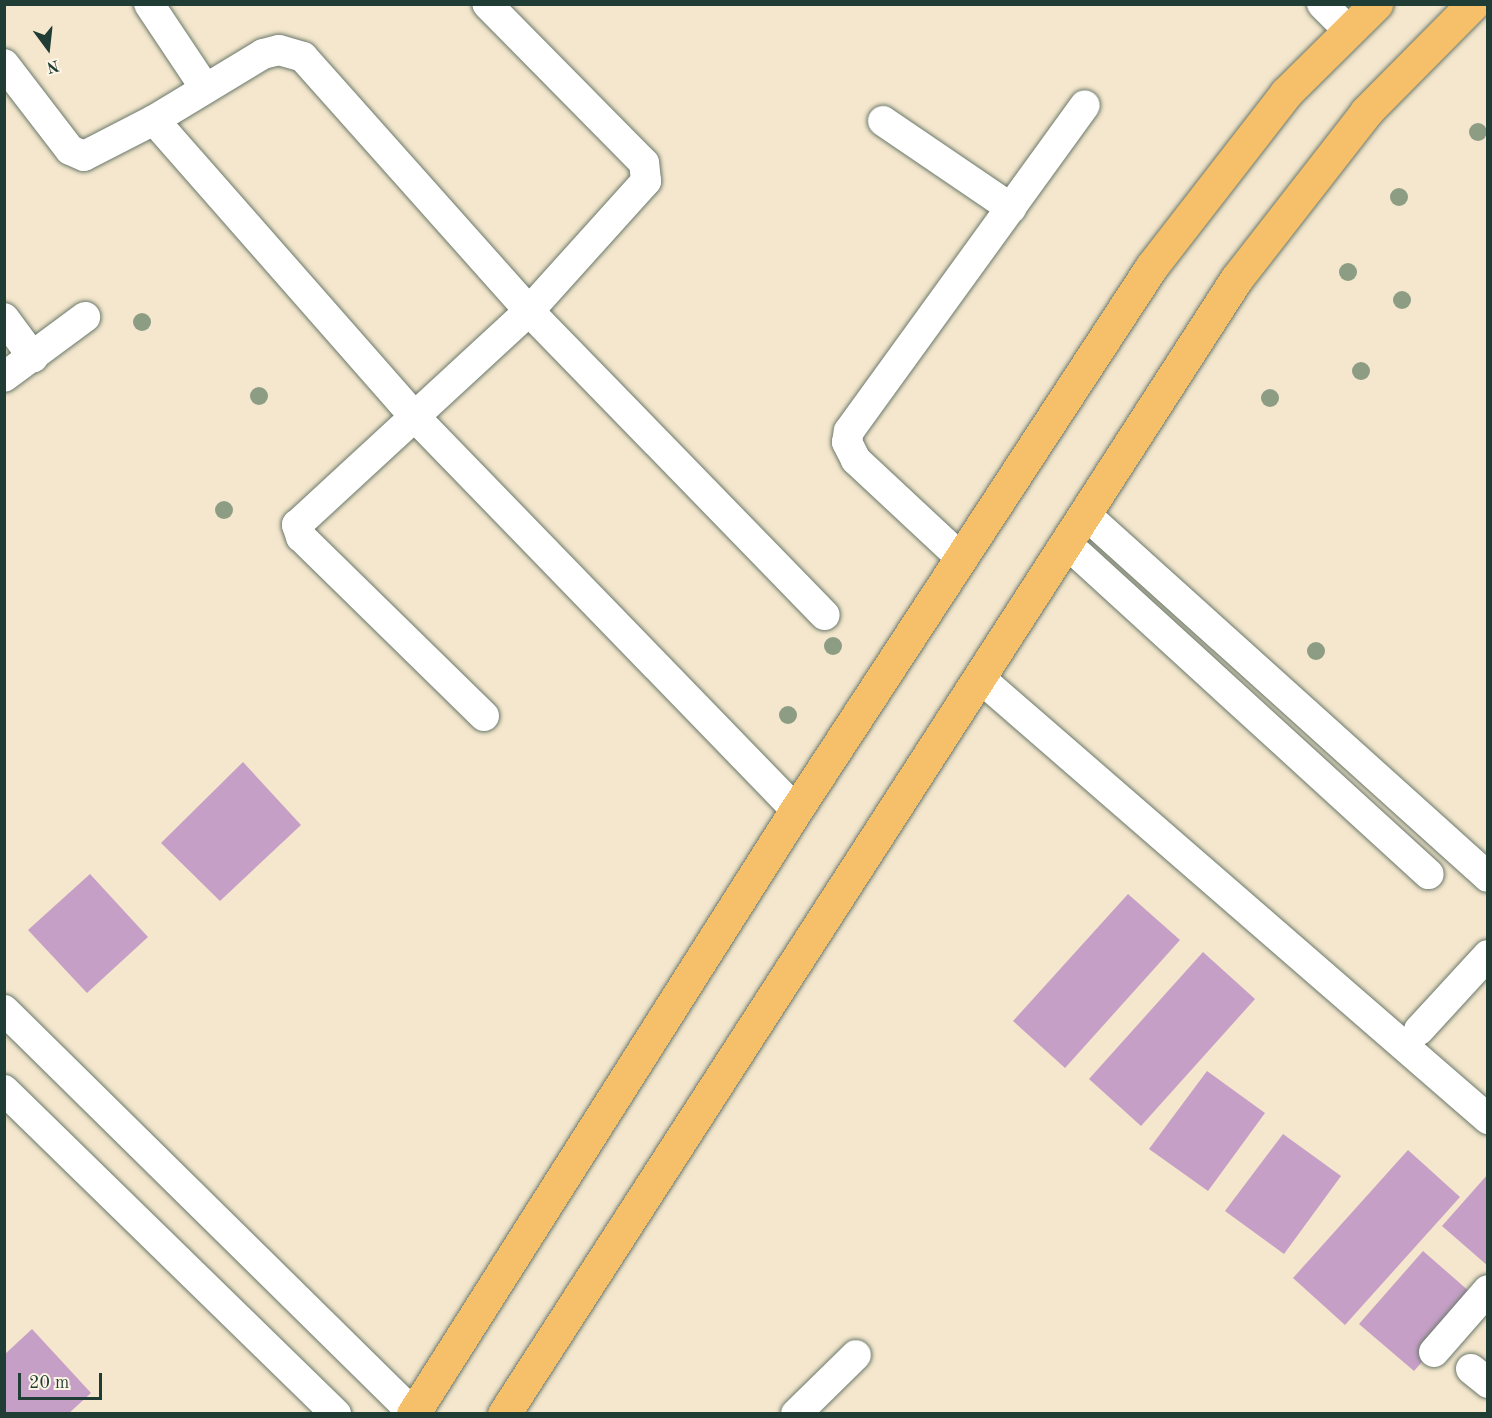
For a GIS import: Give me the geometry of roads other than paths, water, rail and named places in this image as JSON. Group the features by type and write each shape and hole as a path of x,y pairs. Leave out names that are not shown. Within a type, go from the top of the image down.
{"main road":[{"path":"413,1413 796,810 1152,266 1286,93 1376,4"},
{"path":"504,1413 1244,269 1366,112 1473,4"}],"street":[{"path":"149,4 205,88"},
{"path":"484,716 297,532 300,518 529,311 648,176 644,163 487,4"},
{"path":"1322,4 1349,31"},
{"path":"4,64 77,156 91,154 154,120 263,54 279,50 303,57 529,311 825,615"},
{"path":"961,558 856,460 847,442 849,431 1085,105"},
{"path":"154,120 414,416 796,810"},
{"path":"882,121 1011,208"},
{"path":"4,377 85,317"},
{"path":"4,318 33,357"},
{"path":"1085,514 1488,877"},
{"path":"1066,543 1428,874"},
{"path":"980,678 1488,1119"},
{"path":"1419,1030 1488,955"},
{"path":"4,1010 413,1413"},
{"path":"4,1090 336,1413"},
{"path":"1434,1352 1488,1290"},
{"path":"796,1413 856,1355"}]}
